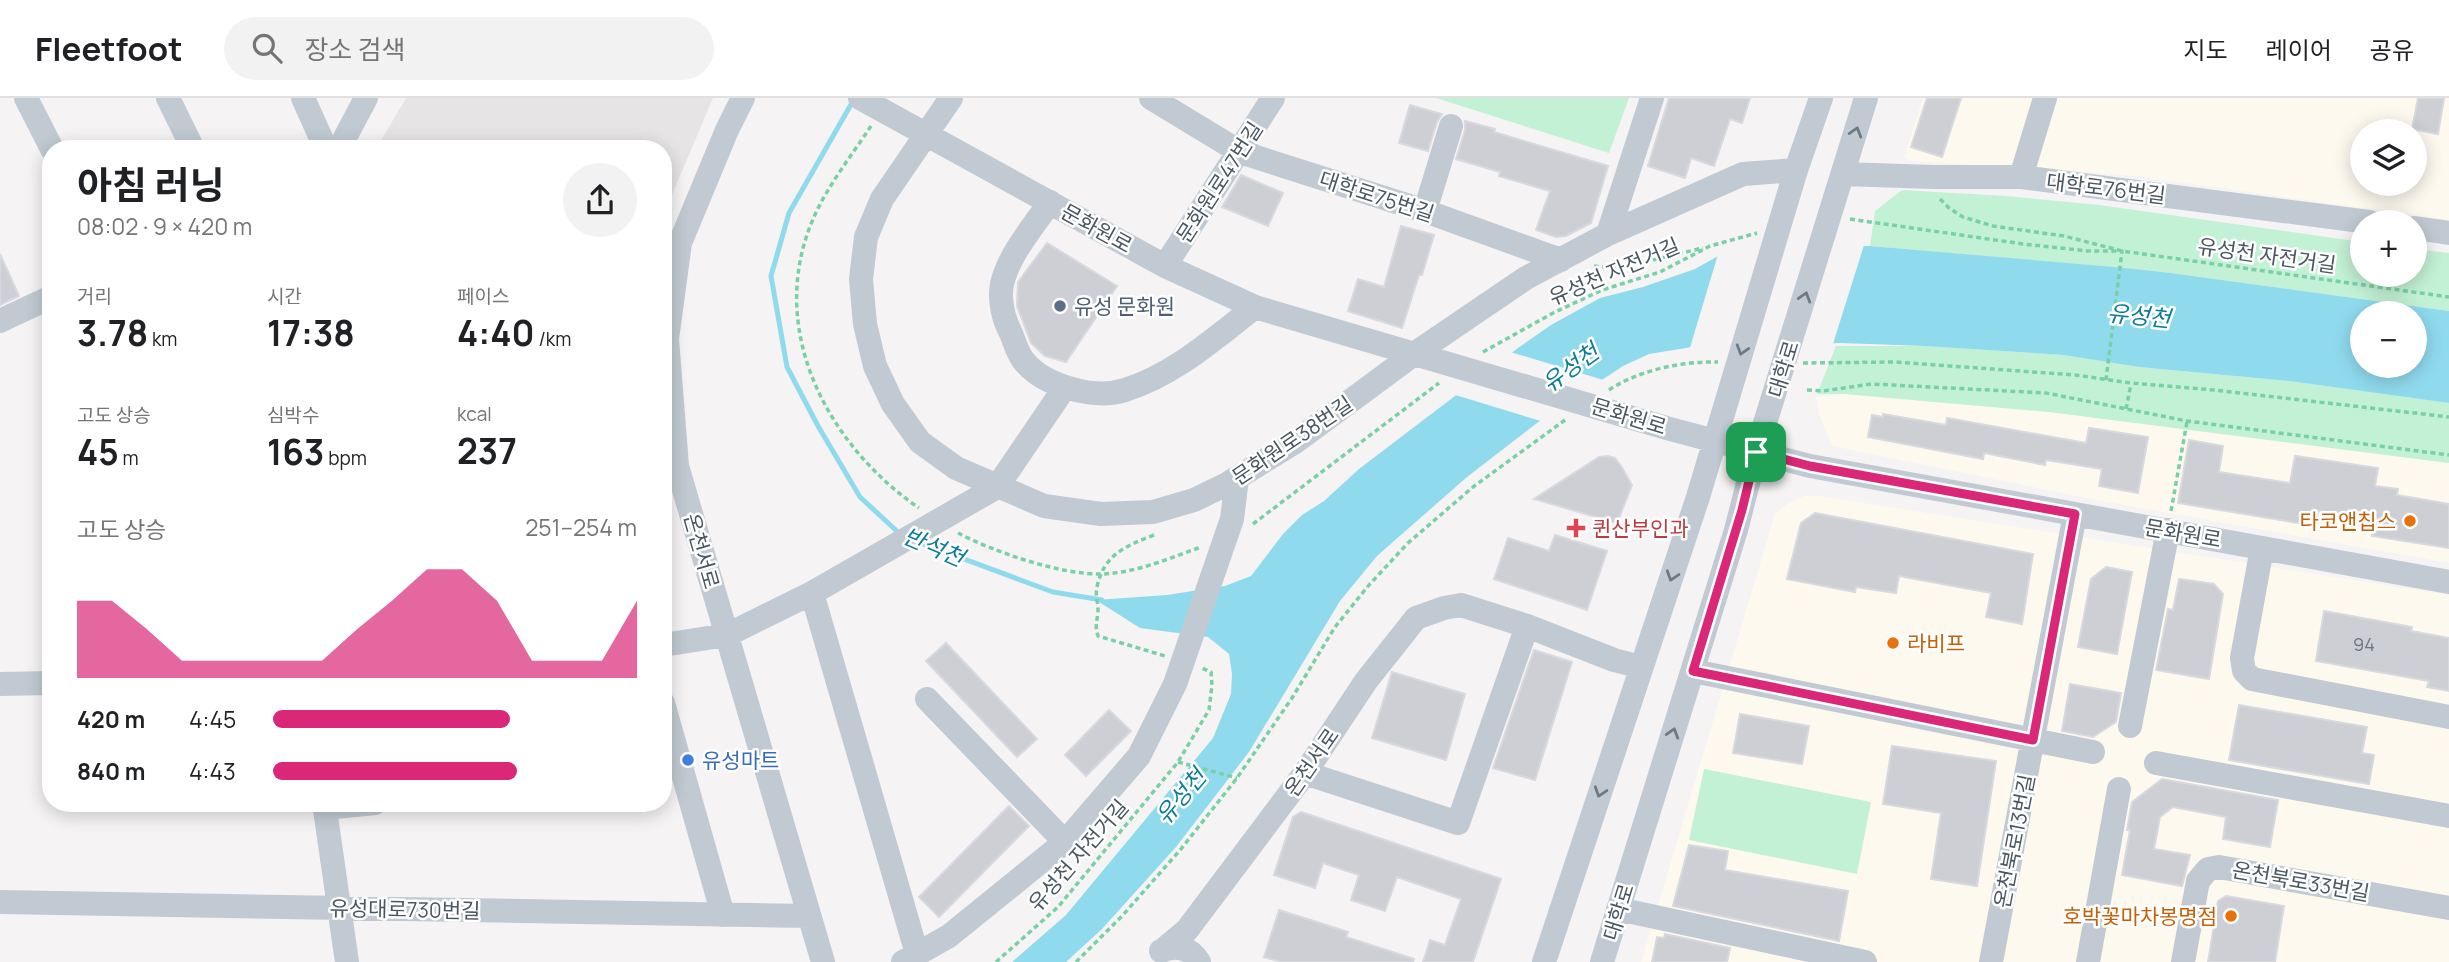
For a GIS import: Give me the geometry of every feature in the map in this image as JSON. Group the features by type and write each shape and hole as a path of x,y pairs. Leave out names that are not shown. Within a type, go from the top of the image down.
{"street":[{"path":"26,98 47,140"},
{"path":"168,98 189,140"},
{"path":"303,98 322,140"},
{"path":"344,140 366,98"},
{"name":"온천서로","path":"672,274 680,243 743,98"},
{"name":"문화원로","path":"860,98 1165,266 1255,307 1414,354 1441,372 1628,415 1810,466 2449,582"},
{"name":"문화원로38번길","path":"951,98 882,199 866,237 861,279 865,324 880,375 893,404 920,442 956,468 1044,506 1101,514 1153,512 1194,500 1237,478 1296,442 1414,354 1526,278 1561,260"},
{"name":"대학로75번길","path":"1152,98 1240,152 1425,211 1561,260"},
{"name":"문화원로47번길","path":"1165,266 1273,98"},
{"path":"1608,234 1652,98"},
{"path":"1544,962 1715,441 1776,222 1821,98"},
{"name":"대학로","path":"1602,962 1742,510 1756,452 1839,216 1843,174 1866,98"},
{"path":"2021,177 2045,98"},
{"path":"1425,211 1451,126"},
{"path":"1561,260 1608,234 1743,174 1796,170"},
{"name":"대학로76번길","path":"1843,174 2021,177 2350,220"},
{"path":"1050,202 1009,264 1002,287 1004,318 1023,360 1046,379 1065,387 1102,394 1124,391 1181,363 1255,307"},
{"path":"2427,230 2449,233"},
{"path":"0,321 42,301"},
{"path":"672,644 727,635 812,593 997,487 1065,387"},
{"name":"온천서로","path":"672,402 677,466 823,962"},
{"path":"812,593 910,958 949,936 1065,842 1139,756 1175,684 1240,523 1237,478"},
{"name":"온천북로13번길","path":"1991,962 2075,514"},
{"path":"2130,726 2168,530"},
{"path":"2262,548 2242,658 2244,671 2252,679 2449,717"},
{"name":"온천서로","path":"1157,956 1193,950 1304,773 1366,681 1416,618 1444,608 1461,606 1527,626"},
{"path":"1304,773 1458,823 1527,626 1614,660 1641,667"},
{"path":"1693,671 2093,752"},
{"path":"0,684 42,683"},
{"path":"927,699 1065,842"},
{"path":"2156,763 2449,816"},
{"path":"673,776 723,915"},
{"path":"2088,962 2119,789"},
{"path":"325,812 347,962"},
{"name":"온천북로33번길","path":"2183,962 2198,881 2208,869 2219,867 2449,908"},
{"name":"유성대로730번길","path":"0,902 810,916"},
{"path":"1619,909 1865,962"},
{"path":"1193,950 1221,962"}],"path":[{"name":"유성천 자전거길","path":"1933,177 1936,195 1949,208 1964,217 1993,226 2064,236 2122,251 2449,297"},
{"name":"유성천 자전거길","path":"1839,216 2023,244 2088,251 2122,251"},
{"name":"유성천 자전거길","path":"1482,352 1602,290 1660,272 1710,247 1776,222"},
{"path":"1561,260 1602,267 1710,247"},
{"path":"2106,380 2122,251"},
{"path":"1240,523 1441,372"},
{"path":"2126,409 2131,383"},
{"path":"1807,390 1824,391 1871,384 2046,393 2187,421 2449,455"},
{"path":"2168,530 2187,421"},
{"path":"1098,612 1096,588 1102,574 1140,568 1208,544"},
{"name":"유성천 자전거길","path":"996,962 1058,907 1178,762 1236,777"}],"shaded area":[{"path":"406,98 713,98 672,195 672,140 381,140"},
{"path":"1923,98 2449,98 2449,220 2427,217 2427,210 2378,210 2135,176 1912,161 1904,158"},
{"path":"1844,394 2049,412 2449,463 2449,563 2096,500 1832,446 1819,414 1816,397"},
{"path":"1804,496 1820,496 2449,595 2449,962 1641,962 1775,514 1790,502"}],"green space":[{"path":"1436,98 1629,98 1609,153"},
{"path":"1902,190 2006,196 2099,205 2350,240 2350,287 2427,287 2427,250 2449,253 2449,311 2427,308 2427,301 2376,301 2163,272 1870,246 1875,211"},
{"path":"1836,346 1924,346 2063,355 2139,367 2289,381 2449,403 2449,463 2049,412 1817,394"},
{"path":"1704,769 1871,802 1857,874 1689,840"}],"water":[{"name":"유성천","path":"1736,246 1870,246 2163,272 2376,301 2350,301 2350,378 2427,378 2427,308 2449,311 2449,403 2289,381 2139,367 2063,355 1924,346 1841,343 1692,347 1649,354 1623,366 1537,423 1467,477 1377,556 1340,601 1249,752 1176,847 1102,929 1066,962 1012,962 1066,915 1213,738 1231,694 1229,654 1208,637 1140,628 1096,600 1167,595 1225,586 1251,576 1283,534 1302,515 1324,501 1359,469 1518,348 1551,325 1600,298 1695,269"}],"pier":[{"path":"1735,242 1865,242 1832,347 1689,351 1719,251"},
{"path":"1507,351 1607,381 1544,422 1452,394"}],"building":[{"path":"1669,98 1750,98 1742,123 1730,119 1714,166 1691,158 1685,178 1648,166"},
{"path":"1927,98 1961,98 1942,157 1911,147"},
{"path":"2418,98 2444,98 2438,134 2427,132 2427,119 2414,119"},
{"path":"1410,105 1442,114 1428,151 1399,143"},
{"path":"1465,121 1608,166 1591,223 1566,236 1556,237 1536,230 1550,191 1499,176 1500,172 1456,159"},
{"path":"1241,175 1283,193 1268,226 1222,207"},
{"path":"1401,226 1434,235 1402,328 1348,311 1358,279 1384,287"},
{"name":"유성 문화원","path":"1047,243 1117,286 1066,362 1045,356 1031,343 1017,306 1018,282"},
{"path":"0,254 19,296 0,305"},
{"path":"1883,414 1946,425 1947,418 2086,443 2089,428 2148,437 2138,493 2099,486 2102,469 2046,460 2045,465 1984,453 1983,459 1868,437 1872,415 1883,417"},
{"path":"2189,440 2223,446 2219,472 2290,483 2295,456 2378,468 2375,486 2398,489 2397,495 2449,504 2449,548 2372,536 2374,519 2318,511 2316,526 2178,503"},
{"path":"1599,457 1615,458 1632,485 1617,523 1534,499"},
{"path":"1815,513 2033,554 2022,624 1986,617 1991,593 1899,576 1896,593 1856,587 1855,592 1787,579 1801,523"},
{"path":"1555,535 1607,551 1587,610 1494,579 1508,538 1549,551"},
{"path":"2106,567 2132,572 2117,654 2078,647 2091,579"},
{"path":"2179,579 2214,584 2223,594 2209,679 2156,670 2168,609 2173,610"},
{"path":"2324,611 2412,627 2411,631 2449,638 2449,691 2427,687 2429,681 2316,661"},
{"path":"946,643 1037,739 1017,757 926,661"},
{"path":"1534,650 1572,662 1535,780 1493,768"},
{"path":"1392,672 1465,694 1446,760 1372,738"},
{"path":"2070,684 2121,693 2116,722 2093,737 2062,731"},
{"path":"2239,705 2367,727 2362,753 2374,755 2369,784 2229,760"},
{"path":"1109,710 1131,731 1086,776 1065,755"},
{"path":"1740,714 1809,726 1802,764 1733,753"},
{"path":"1892,746 1996,761 1977,886 1931,879 1941,813 1883,804"},
{"path":"2162,779 2278,800 2270,847 2223,839 2226,817 2173,807 2160,817 2154,849 2190,855 2182,886 2122,875 2132,802"},
{"path":"1009,806 1029,826 939,917 919,897"},
{"path":"1301,812 1501,879 1473,962 1423,962 1430,940 1445,945 1461,899 1397,877 1385,911 1351,900 1359,875 1323,863 1315,888 1274,875 1293,817"},
{"path":"1689,845 1728,851 1725,870 1848,891 1839,941 1673,906"},
{"path":"2226,896 2284,906 2275,962 2208,962 2218,901"},
{"path":"1279,910 1348,932 1346,937 1414,959 1413,962 1281,962 1264,957"},
{"path":"1665,934 1730,948 1727,962 1652,962 1657,937 1664,938"}],"waterway":[{"name":"반석천","path":"853,101 789,213 771,276 787,367 860,497 900,534"},
{"name":"반석천","path":"918,542 1053,592 1102,600"}],"place":[{"name":"유성 문화원","path":"1060,306"},
{"name":"타코앤칩스","path":"2410,521"},
{"name":"퀸산부인과","path":"1576,528"},
{"name":"라비프","path":"1893,643"},
{"name":"유성마트","path":"688,760"},
{"name":"호박꽃마차봉명점","path":"2231,916"}],"route":[{"path":"1756,452 1810,466 2075,514 2033,740 1693,671 1742,510 1756,452"}]}
